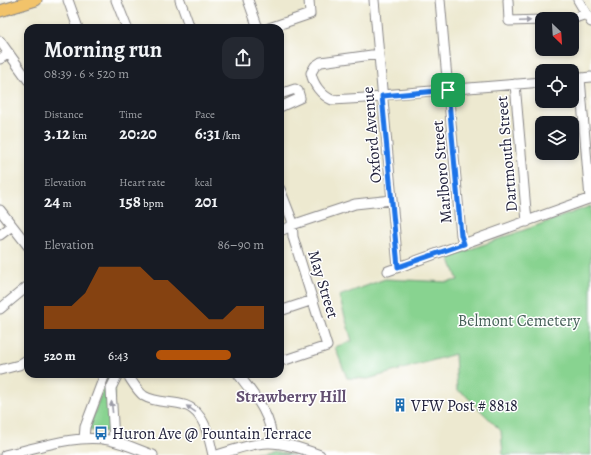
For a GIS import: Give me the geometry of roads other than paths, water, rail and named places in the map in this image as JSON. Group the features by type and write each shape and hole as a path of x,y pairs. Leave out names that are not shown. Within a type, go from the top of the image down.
{"main road":[{"path":"0,11 36,0"}],"street":[{"path":"68,0 77,24"},
{"path":"116,0 125,24"},
{"path":"180,0 189,24"},
{"path":"248,0 257,24"},
{"path":"281,24 310,14 309,0"},
{"name":"Oxford Avenue","path":"374,0 398,267"},
{"name":"Marlboro Street","path":"440,0 461,235 464,244"},
{"path":"508,0 509,22 535,20"},
{"path":"578,0 589,18 579,19"},
{"path":"0,41 24,74"},
{"path":"0,59 9,53"},
{"path":"379,54 323,61 315,66 311,74 317,87 332,100 535,83"},
{"path":"579,79 591,77"},
{"name":"Dartmouth Street","path":"516,84 527,222"},
{"path":"284,93 295,89 298,91 300,98 284,105"},
{"path":"388,271 590,198 579,104"},
{"path":"284,229 353,204 392,200"},
{"name":"May Street","path":"284,202 292,226 293,237 328,346 285,360"},
{"path":"0,210 24,241"},
{"path":"0,235 12,226"},
{"path":"0,308 24,289"},
{"path":"284,311 313,300"},
{"path":"0,370 19,365 24,362"},
{"path":"84,439 85,425 103,378"},
{"path":"114,441 111,388 116,378"},
{"path":"130,378 138,390 146,397 180,403 196,412 203,422 213,455"},
{"path":"241,378 266,414 271,430 272,442"},
{"path":"5,455 84,439 114,441 153,455"},
{"path":"217,455 250,444 272,442 290,445 320,455"}],"place":[{"name":"VFW Post # 8818","path":"400,405"},
{"name":"Huron Ave @ Fountain Terrace","path":"101,433"}],"district":[{"name":"Strawberry Hill","path":"291,396"}],"park label":[{"name":"Belmont Cemetery","path":"519,320"}]}
